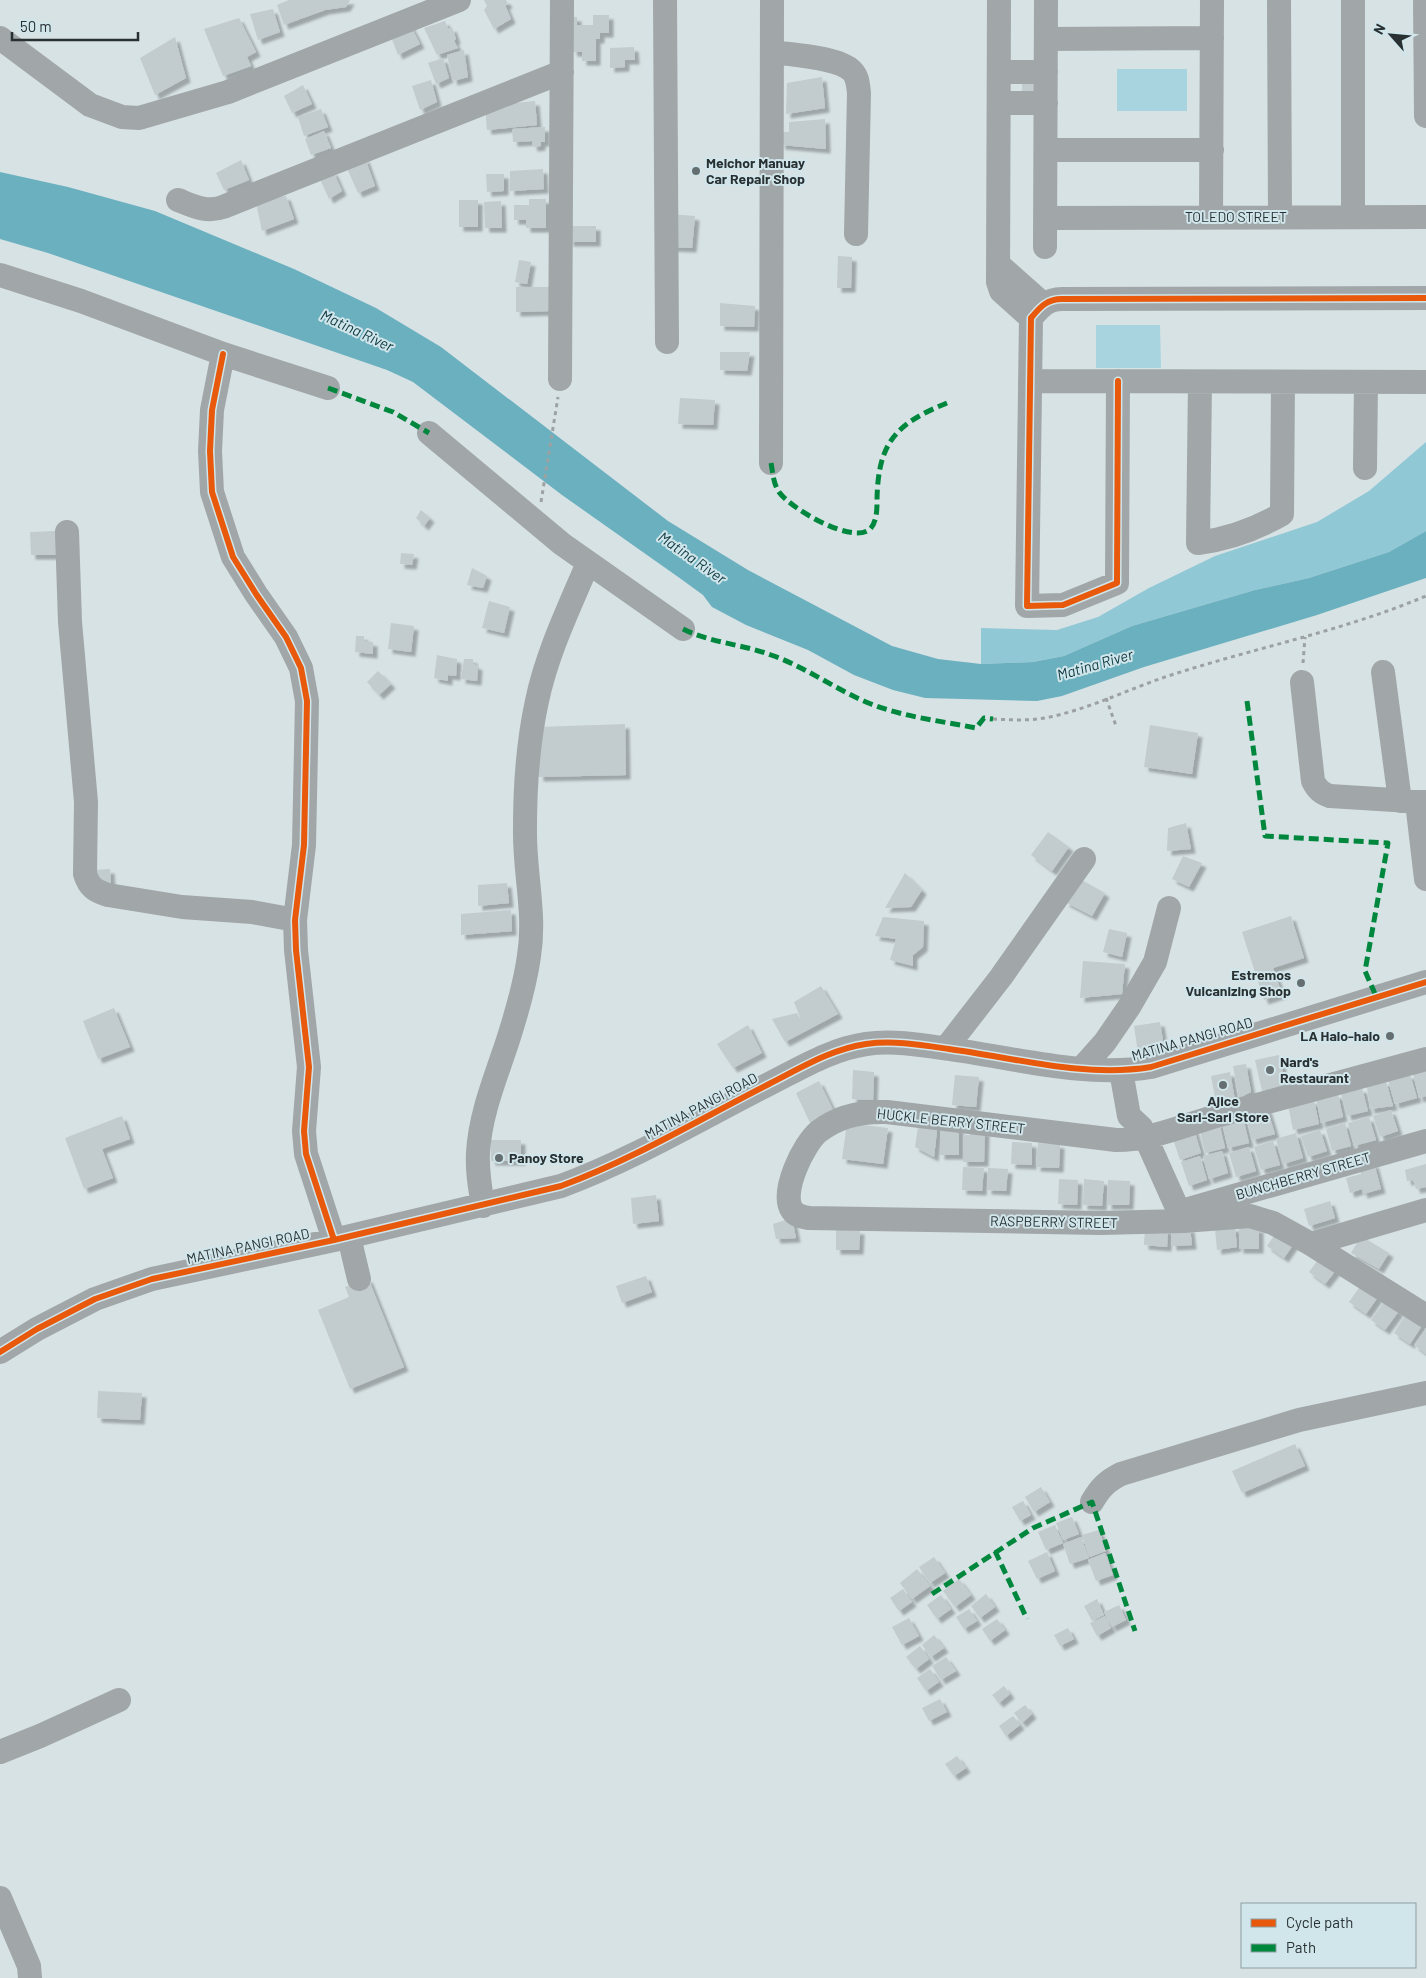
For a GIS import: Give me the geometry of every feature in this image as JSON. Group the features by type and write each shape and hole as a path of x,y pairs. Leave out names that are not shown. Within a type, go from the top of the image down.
{"street":[{"path":"0,38 90,105 122,117 138,118 228,92 459,0"},
{"path":"559,388 562,0"},
{"path":"665,0 667,342"},
{"path":"772,0 772,463"},
{"path":"998,0 999,265 1037,311"},
{"path":"1046,0 1046,247"},
{"path":"1211,217 1212,0"},
{"path":"1279,0 1280,217"},
{"path":"1353,0 1353,217"},
{"path":"1425,0 1426,116"},
{"path":"1046,39 1212,38"},
{"path":"773,52 842,64 852,71 858,80 856,234"},
{"path":"178,200 212,211 562,72"},
{"path":"999,72 1046,72"},
{"path":"999,103 1046,102"},
{"path":"1046,150 1212,150"},
{"name":"TOLEDO STREET","path":"1046,218 1426,217"},
{"path":"0,275 64,295 223,354 328,388"},
{"path":"1118,381 1117,583 1063,605 1027,606 1030,382 1037,311 1049,301 1062,299 1426,298"},
{"path":"223,354 212,410 210,451 212,492 233,557 286,637 301,668 307,701 304,845 295,920 296,950 309,1067 304,1114 306,1154 360,1279"},
{"path":"1030,382 1426,382"},
{"path":"1200,382 1198,543 1214,541 1249,530 1282,514 1283,382"},
{"path":"1365,468 1366,382"},
{"path":"429,433 538,525 588,563 683,628"},
{"path":"68,532 71,632 86,802 85,874 88,885 96,891 108,895 182,907 252,912 295,920"},
{"path":"484,1206 478,1180 478,1153 482,1126 490,1092 524,987 532,928 525,838 525,802 537,701 556,639 588,563"},
{"path":"1383,672 1415,801 1426,879"},
{"path":"1302,682 1313,781 1316,788 1323,794 1330,796 1415,801"},
{"path":"946,1048 1001,977 1084,859"},
{"path":"1081,1069 1105,1042 1124,1014 1154,962 1169,908"},
{"name":"MATINA PANGI ROAD","path":"0,1352 63,1315 126,1286 342,1239 562,1186 591,1175 660,1142 761,1088 836,1052 860,1045 884,1043 922,1045 1081,1069 1128,1070 1151,1067 1426,982"},
{"name":"HUCKLE BERRY STREET","path":"792,1211 789,1198 790,1187 804,1149 817,1133 829,1124 855,1114 887,1112 1116,1140 1215,1117 1426,1059"},
{"path":"1128,1070 1144,1113 1143,1133 1181,1216"},
{"name":"BUNCHBERRY STREET","path":"1181,1216 1248,1191 1426,1140"},
{"path":"1248,1191 1250,1216"},
{"path":"1311,1244 1426,1210"},
{"name":"RASPBERRY STREET","path":"792,1211 797,1215 808,1218 1066,1223 1181,1216 1250,1216 1273,1223 1311,1244 1426,1316"},
{"path":"1092,1502 1098,1490 1107,1481 1121,1474 1299,1420 1426,1393"},
{"path":"0,1752 119,1700"},
{"path":"0,1898 29,1966 30,1978"}],"path":[{"path":"540,506 559,388"},
{"path":"993,719 1019,720 1050,717 1168,676 1305,637 1404,606 1426,596"},
{"path":"1302,682 1305,637"},
{"path":"1106,698 1116,726"}],"shaded area":[{"path":"1117,69 1187,69 1187,111 1117,111"},
{"path":"1096,325 1160,325 1161,368 1096,368"},
{"path":"1426,442 1426,531 1389,552 1309,578 1255,590 1132,626 1064,656 1033,662 981,664 981,628 1057,630 1098,617 1149,588 1215,556 1317,522 1369,491"}],"water":[{"name":"Matina River","path":"0,172 68,187 155,211 294,269 376,308 441,347 668,521 748,570 892,646 938,659 981,664 1033,662 1064,656 1132,626 1255,590 1309,578 1389,552 1426,531 1426,578 1317,615 1144,667 1062,696 1037,701 925,698 893,690 854,675 808,650 746,625 712,607 703,595 562,495 413,382 387,370 48,253 0,239"}],"building":[{"path":"289,0 350,0 346,7 325,10 284,25 277,5"},
{"path":"484,0 506,0 508,4 505,5 511,19 494,29 484,10 487,6"},
{"path":"273,9 280,32 258,40 250,14"},
{"path":"593,15 609,15 609,33 600,33 600,39 596,39 596,61 582,61 582,52 573,52 566,17 577,17 577,25 593,25"},
{"path":"239,18 256,52 247,57 251,66 223,76 204,29"},
{"path":"408,21 420,44 398,55 388,29"},
{"path":"445,21 448,29 452,27 456,39 454,41 458,48 437,55 424,28"},
{"path":"175,37 186,78 155,95 140,58"},
{"path":"634,47 635,60 625,60 625,67 610,68 610,48"},
{"path":"464,50 468,77 453,81 447,55"},
{"path":"443,58 449,78 436,84 428,63"},
{"path":"822,77 825,108 786,114 787,83"},
{"path":"431,80 437,102 420,110 412,86"},
{"path":"1022,82 1034,82 1034,91 1022,91"},
{"path":"303,85 312,104 292,113 284,96"},
{"path":"535,101 537,125 487,130 485,106"},
{"path":"321,109 328,127 304,136 298,117"},
{"path":"825,119 826,149 781,145 780,132 789,132 789,122"},
{"path":"545,127 545,142 541,142 541,146 533,147 532,141 513,142 512,129"},
{"path":"324,131 331,148 311,155 305,139"},
{"path":"365,158 375,186 358,193 346,166"},
{"path":"241,160 249,180 224,190 216,173"},
{"path":"543,169 544,189 510,191 510,171"},
{"path":"333,171 342,191 329,199 319,177"},
{"path":"486,174 504,174 504,191 487,192"},
{"path":"286,196 294,219 262,231 255,198"},
{"path":"529,199 546,199 546,228 526,228 526,220 514,220 514,205 529,205"},
{"path":"459,200 478,200 478,227 459,227"},
{"path":"501,201 502,228 485,228 484,202"},
{"path":"670,214 695,216 692,248 667,247"},
{"path":"569,226 596,226 596,242 569,242"},
{"path":"838,256 852,257 851,288 837,288"},
{"path":"519,260 531,262 527,284 515,282"},
{"path":"516,287 551,287 551,311 516,312"},
{"path":"720,303 755,306 754,327 720,326"},
{"path":"720,352 750,352 747,371 720,370"},
{"path":"680,398 715,400 713,425 678,424"},
{"path":"421,510 430,518 424,526 416,518"},
{"path":"55,531 56,555 31,555 30,532"},
{"path":"401,553 414,554 412,565 400,564"},
{"path":"472,568 487,576 483,588 467,585"},
{"path":"489,601 510,607 504,633 482,628"},
{"path":"391,623 414,626 411,652 388,649"},
{"path":"356,636 364,636 364,641 373,642 373,654 355,652"},
{"path":"437,655 457,659 456,676 448,675 448,681 434,678"},
{"path":"464,659 473,659 473,664 478,666 477,681 461,679"},
{"path":"378,671 391,684 379,695 367,682"},
{"path":"625,724 626,775 539,777 539,727"},
{"path":"1150,725 1198,733 1192,774 1144,767"},
{"path":"1186,823 1191,849 1167,851 1168,828"},
{"path":"1048,832 1069,847 1052,871 1031,855"},
{"path":"1183,856 1202,863 1189,887 1172,879"},
{"path":"110,869 111,886 95,887 94,870"},
{"path":"905,873 922,890 911,907 885,908"},
{"path":"1078,878 1105,893 1092,916 1065,902"},
{"path":"507,883 509,903 478,906 478,885"},
{"path":"511,910 512,931 461,935 461,914"},
{"path":"1291,916 1304,958 1273,968 1282,994 1264,1000 1242,932"},
{"path":"883,917 924,921 923,947 913,955 913,966 890,960 896,939 875,936"},
{"path":"1109,929 1127,933 1122,957 1103,952"},
{"path":"1083,961 1125,964 1122,994 1080,998"},
{"path":"821,986 838,1014 785,1042 772,1019 797,1013 802,1022 794,1002"},
{"path":"114,1008 130,1047 98,1059 83,1021"},
{"path":"1160,1022 1164,1047 1138,1052 1134,1026"},
{"path":"748,1025 762,1053 733,1068 717,1044"},
{"path":"1279,1055 1286,1085 1262,1091 1255,1060"},
{"path":"1246,1064 1251,1092 1239,1098 1233,1066"},
{"path":"853,1070 874,1072 873,1100 852,1099"},
{"path":"1426,1070 1426,1096 1419,1098 1413,1073"},
{"path":"1230,1072 1235,1100 1216,1103 1211,1076"},
{"path":"1410,1074 1417,1098 1395,1104 1388,1080"},
{"path":"955,1075 979,1077 976,1107 952,1105"},
{"path":"819,1081 836,1116 812,1127 796,1093"},
{"path":"1386,1081 1393,1106 1370,1109 1367,1087"},
{"path":"1362,1088 1368,1111 1347,1116 1341,1094"},
{"path":"1338,1094 1343,1117 1321,1123 1316,1098"},
{"path":"1314,1100 1319,1124 1293,1130 1288,1105"},
{"path":"1267,1108 1275,1134 1252,1140 1245,1114"},
{"path":"1391,1110 1398,1131 1380,1137 1373,1116"},
{"path":"122,1116 130,1139 102,1149 113,1178 84,1189 65,1138"},
{"path":"1243,1117 1249,1143 1228,1148 1222,1123"},
{"path":"1369,1117 1376,1140 1354,1146 1348,1123"},
{"path":"919,1120 938,1122 934,1157 915,1147"},
{"path":"1219,1122 1225,1148 1205,1153 1199,1127"},
{"path":"847,1123 888,1128 883,1164 842,1159"},
{"path":"940,1123 959,1127 959,1155 940,1155"},
{"path":"1345,1123 1351,1146 1332,1151 1326,1129"},
{"path":"1194,1129 1201,1153 1180,1160 1172,1136"},
{"path":"1320,1130 1327,1151 1308,1157 1301,1136"},
{"path":"971,1131 985,1131 984,1162 963,1162 963,1135 970,1135"},
{"path":"1296,1133 1303,1158 1283,1164 1276,1139"},
{"path":"491,1140 521,1140 521,1161 491,1161"},
{"path":"1273,1141 1280,1165 1261,1170 1254,1147"},
{"path":"1012,1142 1032,1143 1032,1165 1011,1164"},
{"path":"1038,1143 1060,1144 1059,1168 1036,1167"},
{"path":"1249,1147 1256,1171 1236,1177 1229,1153"},
{"path":"1222,1151 1228,1173 1209,1179 1203,1156"},
{"path":"1200,1156 1207,1180 1189,1186 1181,1162"},
{"path":"1374,1163 1381,1189 1363,1194 1362,1189 1350,1193 1346,1178 1361,1174 1359,1167"},
{"path":"1426,1164 1426,1187 1416,1189 1413,1180 1407,1181 1405,1170"},
{"path":"963,1167 984,1168 982,1191 962,1190"},
{"path":"988,1168 1008,1169 1006,1191 987,1190"},
{"path":"1059,1179 1078,1180 1077,1205 1058,1204"},
{"path":"1084,1179 1104,1181 1102,1206 1083,1205"},
{"path":"1108,1180 1130,1181 1129,1205 1107,1205"},
{"path":"656,1195 659,1221 633,1224 631,1198"},
{"path":"1330,1201 1335,1218 1309,1226 1304,1209"},
{"path":"792,1218 796,1238 776,1239 773,1224"},
{"path":"1235,1227 1237,1247 1217,1250 1215,1229"},
{"path":"1145,1228 1168,1229 1167,1247 1144,1245"},
{"path":"1190,1228 1192,1245 1172,1246 1171,1229"},
{"path":"1239,1228 1259,1228 1259,1249 1239,1249"},
{"path":"836,1230 860,1230 859,1250 836,1250"},
{"path":"1278,1230 1295,1242 1284,1258 1267,1246"},
{"path":"1361,1236 1389,1253 1379,1269 1351,1253"},
{"path":"1320,1257 1337,1269 1325,1284 1309,1272"},
{"path":"646,1276 652,1292 622,1303 616,1286"},
{"path":"368,1278 404,1367 350,1389 318,1310 349,1297 345,1287"},
{"path":"1361,1285 1378,1297 1366,1314 1349,1302"},
{"path":"1385,1301 1399,1311 1385,1330 1371,1320"},
{"path":"1406,1314 1423,1324 1410,1344 1394,1333"},
{"path":"1426,1328 1426,1354 1414,1345"},
{"path":"98,1391 142,1393 140,1420 97,1418"},
{"path":"1295,1444 1305,1466 1242,1493 1232,1471"},
{"path":"1041,1487 1050,1502 1034,1512 1025,1497"},
{"path":"1023,1501 1031,1515 1020,1521 1012,1507"},
{"path":"1072,1517 1079,1534 1063,1540 1056,1523"},
{"path":"1055,1525 1063,1543 1046,1550 1038,1532"},
{"path":"1099,1530 1106,1551 1089,1557 1082,1535"},
{"path":"1081,1537 1089,1558 1070,1564 1063,1544"},
{"path":"1047,1552 1055,1571 1037,1579 1028,1561"},
{"path":"1105,1553 1113,1575 1096,1581 1088,1560"},
{"path":"934,1557 945,1573 930,1583 919,1567"},
{"path":"917,1569 930,1586 912,1599 900,1583"},
{"path":"959,1579 971,1595 955,1607 943,1591"},
{"path":"903,1589 912,1602 899,1611 890,1598"},
{"path":"986,1594 995,1607 980,1618 971,1606"},
{"path":"941,1595 951,1609 937,1619 927,1605"},
{"path":"1097,1599 1104,1615 1092,1621 1084,1606"},
{"path":"1119,1605 1126,1620 1112,1627 1104,1612"},
{"path":"969,1609 977,1621 964,1629 956,1617"},
{"path":"1105,1616 1111,1628 1097,1636 1090,1623"},
{"path":"909,1618 919,1636 902,1645 892,1627"},
{"path":"997,1619 1005,1630 990,1641 982,1629"},
{"path":"1068,1628 1074,1639 1060,1646 1054,1635"},
{"path":"934,1635 944,1648 931,1657 922,1645"},
{"path":"920,1646 929,1659 916,1669 906,1657"},
{"path":"946,1657 956,1671 941,1680 932,1666"},
{"path":"930,1669 939,1682 926,1691 917,1678"},
{"path":"1004,1686 1010,1694 999,1703 992,1695"},
{"path":"940,1699 947,1712 929,1721 922,1708"},
{"path":"1025,1705 1032,1714 1022,1723 1014,1713"},
{"path":"1013,1716 1020,1725 1006,1736 999,1726"},
{"path":"957,1756 966,1768 954,1776 945,1764"}],"marked path":[{"path":"328,388 393,412 429,433"},
{"path":"771,463 777,489 795,507 836,529 861,533 870,529 875,519 881,464 893,438 914,419 947,403"},
{"path":"683,629 704,637 760,651 784,660 858,698 896,712 976,728 984,718 993,719"},
{"path":"1247,701 1265,836 1388,843 1365,971 1376,996"},
{"path":"932,1594 1033,1528 1092,1502 1135,1631"},
{"path":"995,1551 1027,1619"}],"cycle path":[{"path":"1118,381 1117,583 1063,605 1027,606 1031,318 1044,304 1057,299 1426,298"},
{"path":"223,354 212,410 210,451 212,492 233,557 286,637 301,668 307,701 304,845 295,920 296,950 309,1067 304,1131 306,1154 334,1240"},
{"path":"0,1352 37,1329 95,1299 152,1279 334,1240 561,1186 615,1164 816,1060 840,1050 866,1044 897,1043 928,1046 1075,1069 1126,1070 1151,1067 1426,982"}],"place":[{"name":"Melchor Manuay Car Repair Shop","path":"696,171"},
{"name":"Estremos Vulcanizing Shop","path":"1301,983"},
{"name":"LA Halo-halo","path":"1390,1036"},
{"name":"Nard's Restaurant","path":"1270,1070"},
{"name":"Ajice Sari-Sari Store","path":"1223,1085"},
{"name":"Panoy Store","path":"499,1158"}]}
